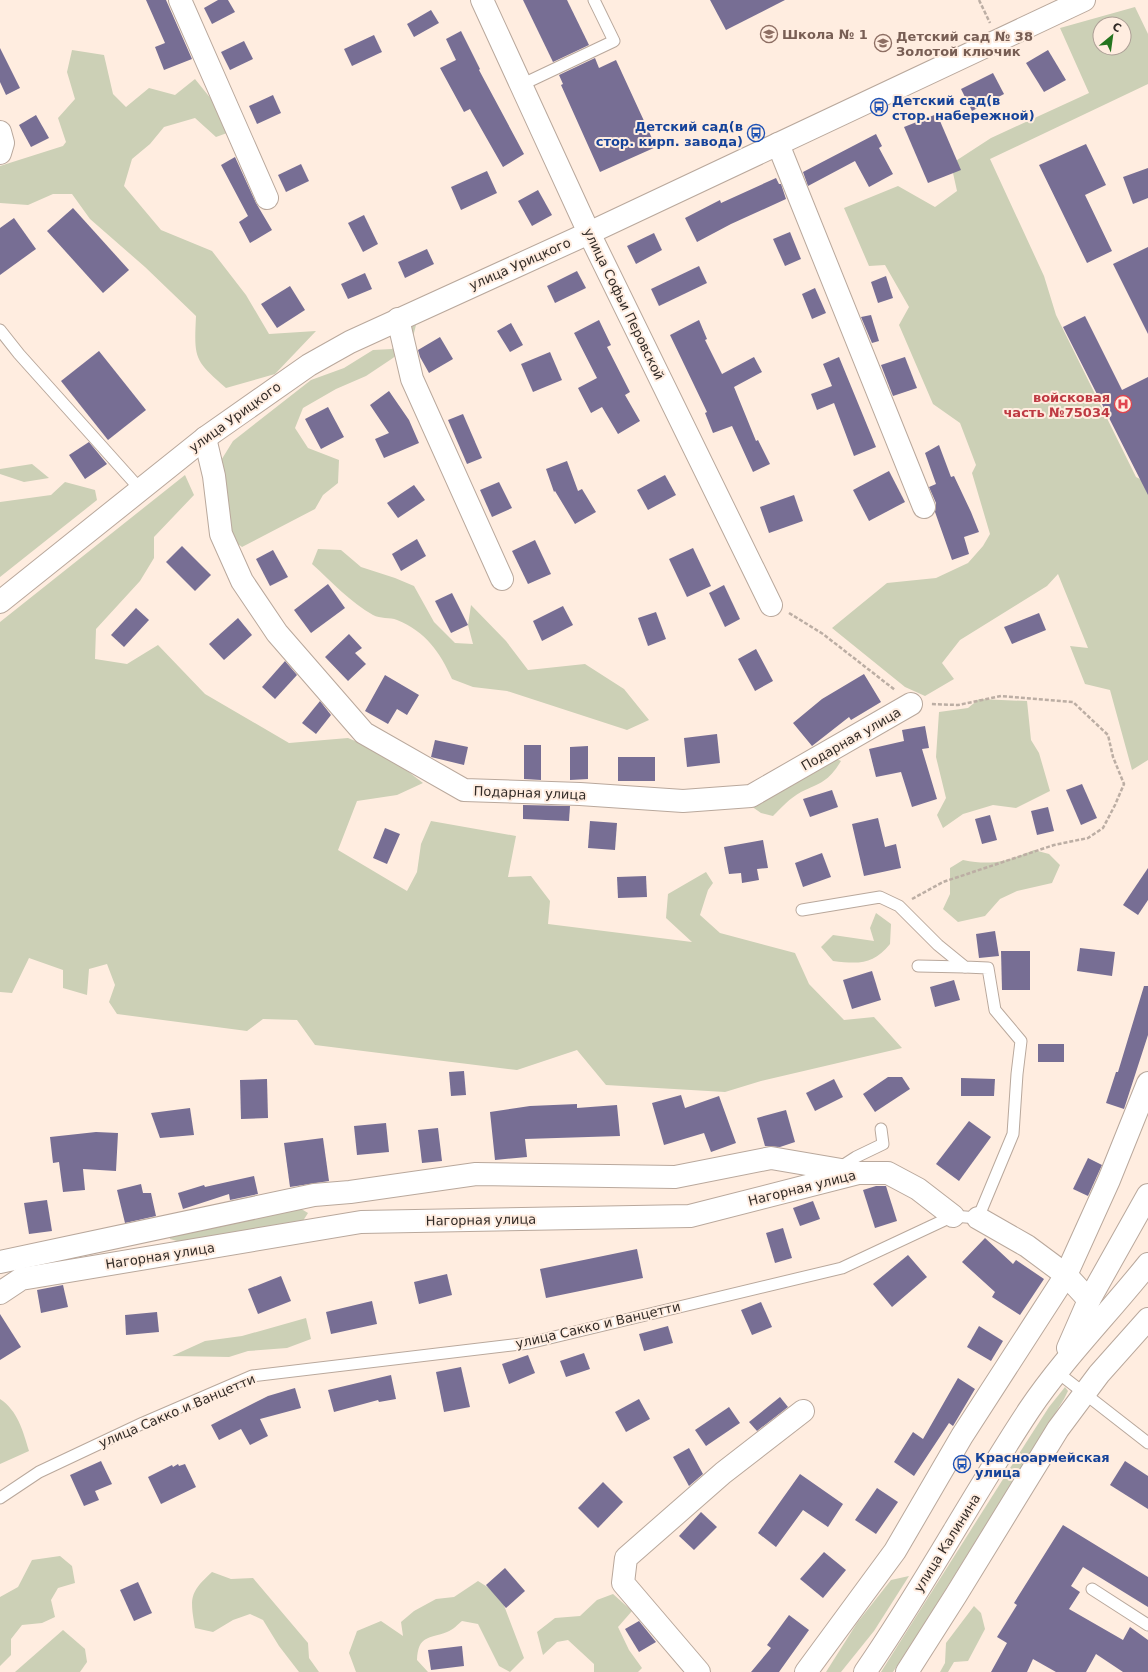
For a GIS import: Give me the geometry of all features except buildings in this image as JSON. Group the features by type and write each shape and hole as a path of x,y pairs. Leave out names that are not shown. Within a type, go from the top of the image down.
{"street":[{"path":"180,0 267,198"},
{"name":"улица Софьи Перовской","path":"482,0 589,233 771,605"},
{"name":"улица Урицкого","path":"0,602 205,438 309,365 350,342 589,233 1084,0"},
{"path":"0,132 3,143 0,153"},
{"path":"778,144 924,507"},
{"path":"398,319 412,379 502,579"},
{"name":"Подарная улица","path":"205,438 214,476 221,534 242,581 277,633 364,733 464,790 580,794 683,801 751,796 911,704"},
{"path":"806,1672 895,1551 962,1436 1066,1275 1110,1180 1148,1083"},
{"path":"0,1262 314,1195 350,1192 476,1174 675,1177 771,1158 848,1171"},
{"name":"Нагорная улица","path":"0,1293 21,1278 361,1222 690,1216 848,1171 888,1173 918,1189 953,1216"},
{"path":"1059,1369 1090,1300 1148,1195"},
{"path":"978,1218 1027,1246 1066,1275 1090,1300"},
{"name":"улица Калинина","path":"865,1672 927,1577 1025,1417 1059,1369 1148,1264"},
{"path":"907,1672 1046,1448 1084,1393 1148,1319"},
{"path":"699,1672 623,1583 626,1558 723,1473 803,1411"}],"lane":[{"path":"521,84 614,41 594,0"},
{"path":"0,330 19,354 140,489"},
{"path":"802,910 880,897 899,906 938,945 965,966"},
{"path":"918,966 965,966 988,968 995,1010 1021,1041 1016,1074 1013,1134 978,1218"},
{"path":"848,1171 856,1157 883,1144 881,1129"},
{"name":"улица Сакко и Ванцетти","path":"0,1498 39,1472 143,1423 252,1376 529,1343 842,1268 953,1216 978,1218"},
{"path":"1059,1369 1084,1393 1148,1443"},
{"path":"1092,1589 1148,1625"}],"path":[{"path":"771,605 789,613 823,634 868,667 911,704 958,705 1001,696 1073,702 1108,735 1124,784 1103,828 1088,838 1054,845 944,882 899,906"}],"green space":[{"path":"1135,7 1148,34 1148,84 990,159 1044,276 1056,315 1136,477 1148,483 1148,760 1132,770 1110,690 1085,684 1070,646 1088,648 1058,574 1047,586 960,640 942,663 954,679 925,696 905,687 832,628 887,583 936,578 968,563 983,546 990,534 972,473 976,465 960,423 933,404 899,325 909,307 885,265 869,266 844,208 898,186 935,207 957,191 951,164 991,138 1089,93 1060,28 1092,19 1092,56 1132,56 1132,16 1103,16"},
{"path":"72,50 104,55 113,94 126,107 149,88 175,95 195,79 216,105 227,133 216,137 195,118 164,127 150,144 132,159 124,186 161,230 212,251 246,295 269,334 316,331 275,374 226,388 208,371 198,358 195,341 196,316 145,267 90,219 72,194 53,194 28,205 0,203 0,166 63,146 66,142 58,118 75,99 67,72"},
{"path":"416,325 412,341 393,358 366,376 336,389 303,408 295,428 308,448 339,460 338,483 323,495 315,509 242,547 231,539 220,462 233,441 311,380 344,368 373,350 392,349 407,328"},
{"path":"32,464 49,478 24,482 0,474 0,469"},
{"path":"185,475 194,495 154,537 154,558 140,581 96,629 95,659 127,664 158,645 205,694 289,743 348,738 384,753 423,783 397,795 357,801 338,850 407,891 417,872 421,844 431,821 516,836 508,877 531,876 550,901 548,924 692,942 666,918 668,894 706,872 713,883 708,890 700,915 720,933 795,953 809,984 844,1020 874,1017 902,1048 761,1081 725,1092 606,1085 577,1050 517,1070 315,1045 297,1020 263,1019 247,1031 117,1014 109,1002 115,985 107,964 89,969 87,995 63,988 63,970 29,958 12,993 0,992 0,622"},
{"path":"65,482 95,490 97,500 0,577 0,502 51,495"},
{"path":"318,549 341,550 361,567 414,586 434,622 455,643 473,644 468,625 471,605 506,641 528,670 585,664 624,689 649,720 627,730 507,691 473,687 452,679 437,652 416,630 397,620 382,618 365,610 349,598 312,564"},
{"path":"979,699 1027,701 1031,740 1039,753 1050,791 1016,808 993,805 963,814 943,828 937,815 946,798 936,757 939,712 968,708"},
{"path":"833,757 841,761 824,781 797,794 773,816 761,813 751,806"},
{"path":"1034,850 1049,854 1060,865 1052,883 1017,891 1000,899 985,916 958,922 943,909 950,894 950,868 963,860 983,863 1008,860"},
{"path":"876,913 891,924 890,944 878,956 865,962 850,963 833,961 821,947 833,935 874,941 870,928"},
{"path":"298,1207 308,1213 301,1224 184,1243 170,1239 170,1231"},
{"path":"306,1318 311,1339 287,1348 248,1351 229,1357 172,1356 205,1341 242,1336"},
{"path":"1065,1387 1068,1391 1064,1399 913,1642 893,1672 881,1672 1049,1407"},
{"path":"0,1399 16,1415 29,1451 0,1464"},
{"path":"60,1556 72,1566 75,1583 58,1588 51,1600 55,1617 42,1623 22,1625 11,1639 11,1655 0,1666 0,1597 18,1587 32,1560"},
{"path":"212,1572 231,1579 253,1578 308,1643 309,1658 319,1672 299,1672 279,1646 263,1620 250,1614 233,1620 213,1632 195,1628 192,1610 193,1597 199,1585"},
{"path":"909,1576 874,1631 841,1672 826,1672 857,1623 891,1580"},
{"path":"478,1581 500,1595 524,1658 510,1672 499,1666 478,1624 462,1621 449,1631 430,1637 422,1642 417,1660 428,1672 356,1672 349,1653 357,1631 381,1621 403,1636 401,1622 414,1611 436,1599 454,1597"},
{"path":"613,1594 632,1611 618,1627 629,1650 642,1668 638,1672 594,1672 594,1664 568,1640 557,1642 543,1655 537,1632 555,1618 580,1616 597,1600"},
{"path":"974,1606 981,1613 985,1629 968,1661 954,1662 948,1672 940,1672 945,1663 946,1643"},
{"path":"63,1630 85,1649 87,1662 80,1672 15,1672"}],"place":[{"name":"Школа № 1","path":"769,34"},
{"name":"Детский сад № 38 Золотой ключик","path":"883,43"},
{"name":"Детский сад(в стор. набережной)","path":"879,107"},
{"name":"Детский сад(в стор. кирп. завода)","path":"756,133"},
{"name":"войсковая часть №75034","path":"1123,404"},
{"name":"Красноармейская улица","path":"962,1464"}]}
